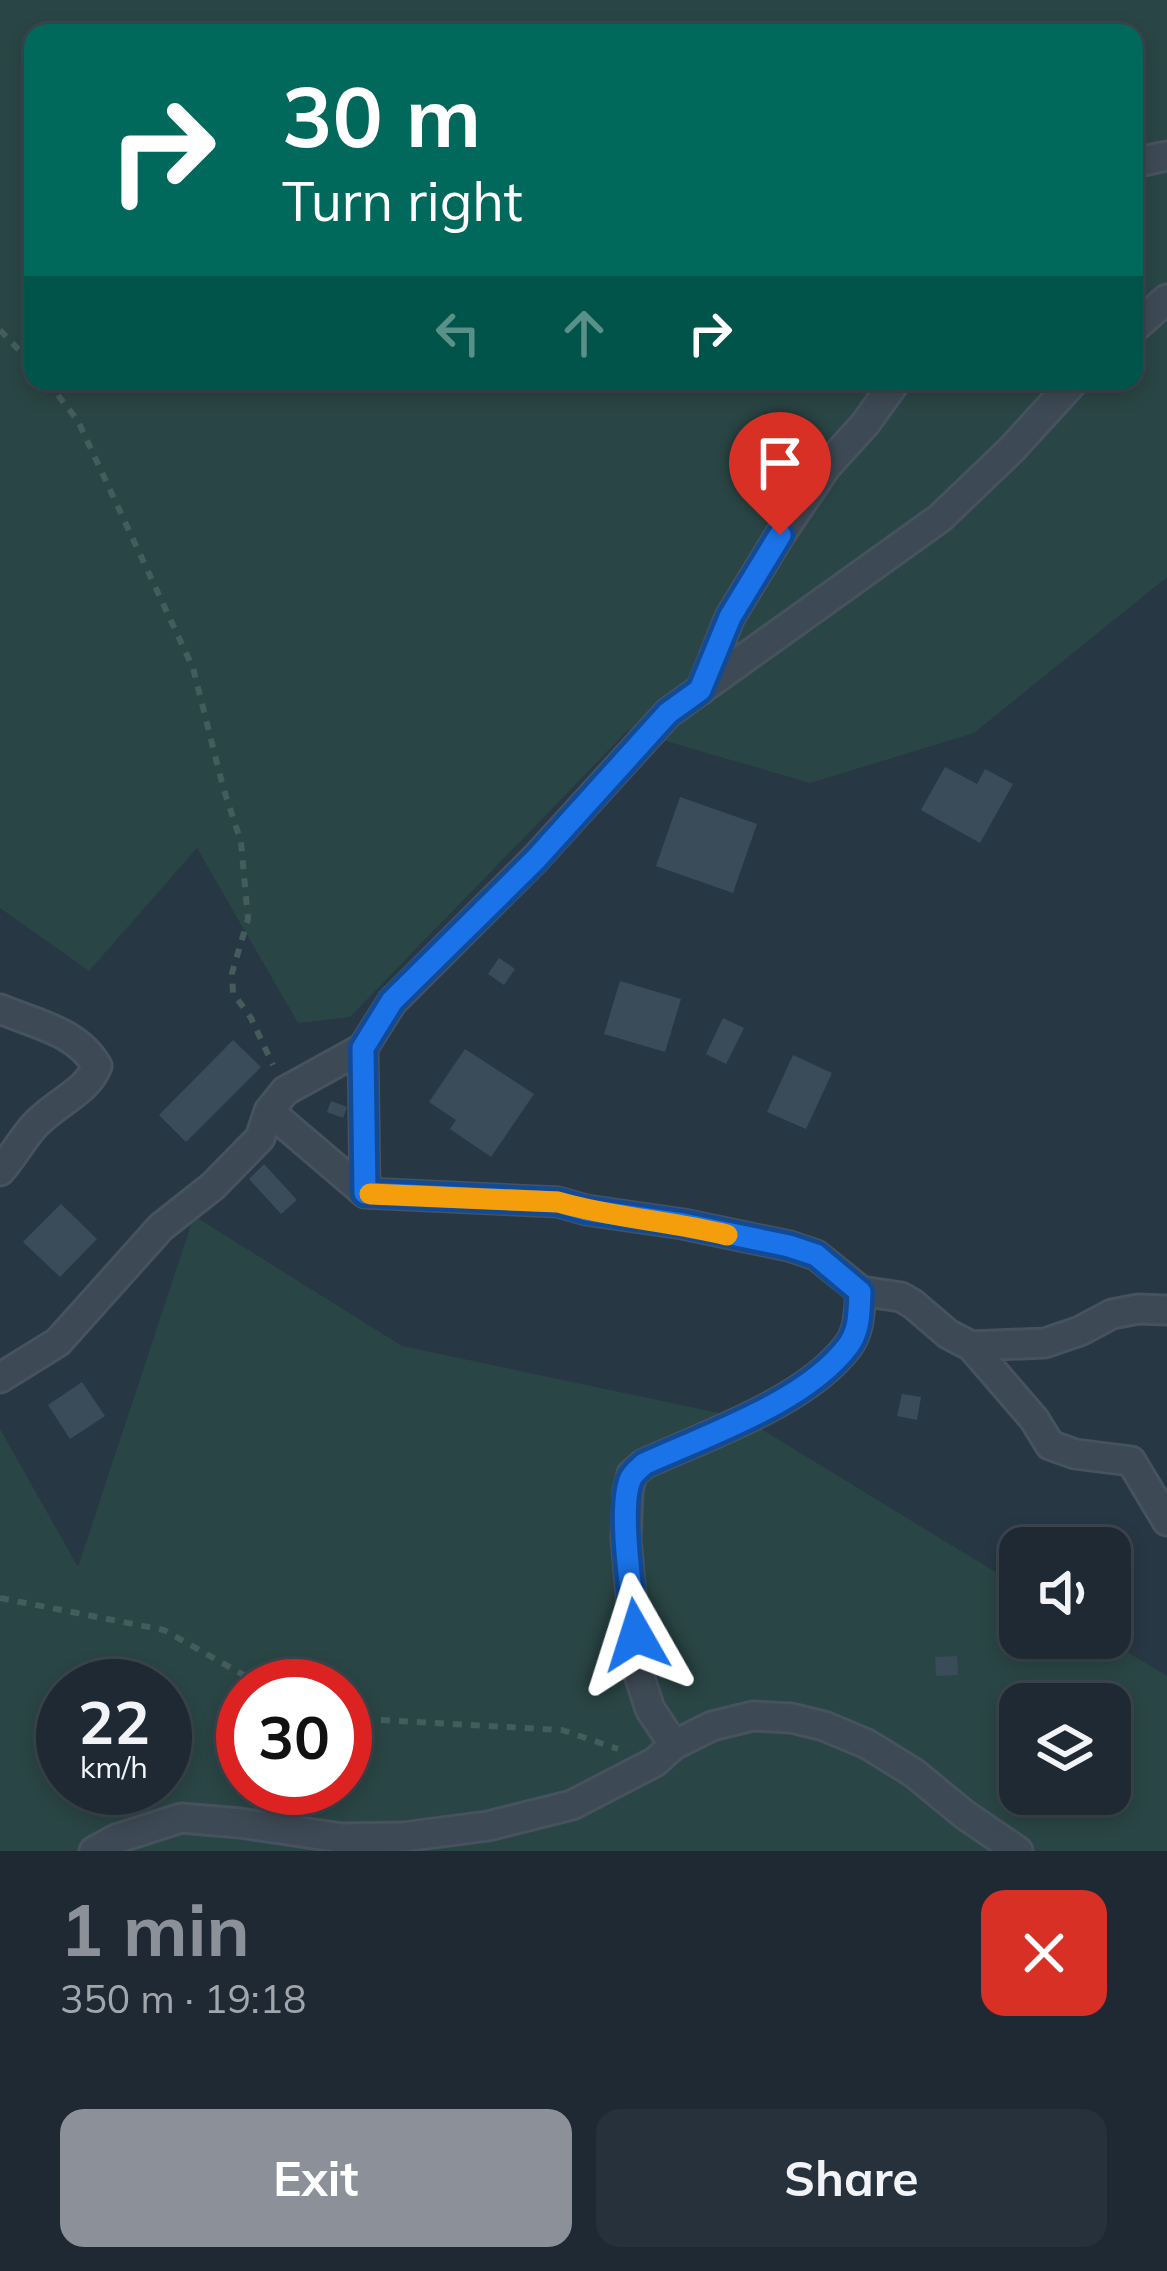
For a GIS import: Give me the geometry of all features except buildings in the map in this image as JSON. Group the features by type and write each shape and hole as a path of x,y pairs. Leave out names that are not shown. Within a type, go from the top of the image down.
{"street":[{"path":"1143,320 1167,299"},
{"path":"700,690 730,617 780,535 826,467 890,390"},
{"path":"0,1378 58,1342 161,1227 213,1186 260,1138 277,1101 363,1048 392,1001 536,859 668,713 940,518 1066,390"},
{"path":"0,1009 74,1039 98,1066 86,1084 35,1125 0,1171"},
{"path":"363,1048 365,1193"},
{"path":"277,1101 365,1193 558,1202 683,1224 816,1255 860,1292 901,1297 971,1346 1034,1419 1050,1445 1075,1454 1131,1461 1167,1521"},
{"path":"664,1753 638,1672 626,1539 632,1474 644,1464 786,1398 814,1378 848,1345 859,1324 860,1292"},
{"path":"971,1346 1045,1343 1112,1314 1167,1310"},
{"path":"94,1851 181,1818 342,1838 403,1838 488,1826 572,1804 712,1726 753,1716 824,1726 867,1744 1018,1851"}],"path":[{"path":"0,330 24,355"},
{"path":"54,390 78,421 193,668 241,842 248,919 232,973 233,993 251,1018 277,1101"},
{"path":"0,1598 164,1630 216,1659"},
{"path":"372,1719 562,1730 664,1753"}],"green space":[{"path":"0,0 1167,0 1167,577 974,733 810,783 628,730 350,1017 298,1023 197,848 89,971 0,908"},
{"path":"194,1216 402,1346 743,1418 999,1574 999,1659 1131,1659 1131,1654 1167,1676 1167,1851 0,1851 0,1429 78,1567"}],"slow traffic":[{"path":"370,1194 558,1202 727,1235"}],"route":[{"path":"636,1635 626,1539 632,1474 644,1464 786,1398 814,1378 848,1345 859,1324 860,1292 816,1255 683,1224 558,1202 365,1193 363,1048 392,1001 536,859 668,713 700,690 730,617 780,535"}]}
